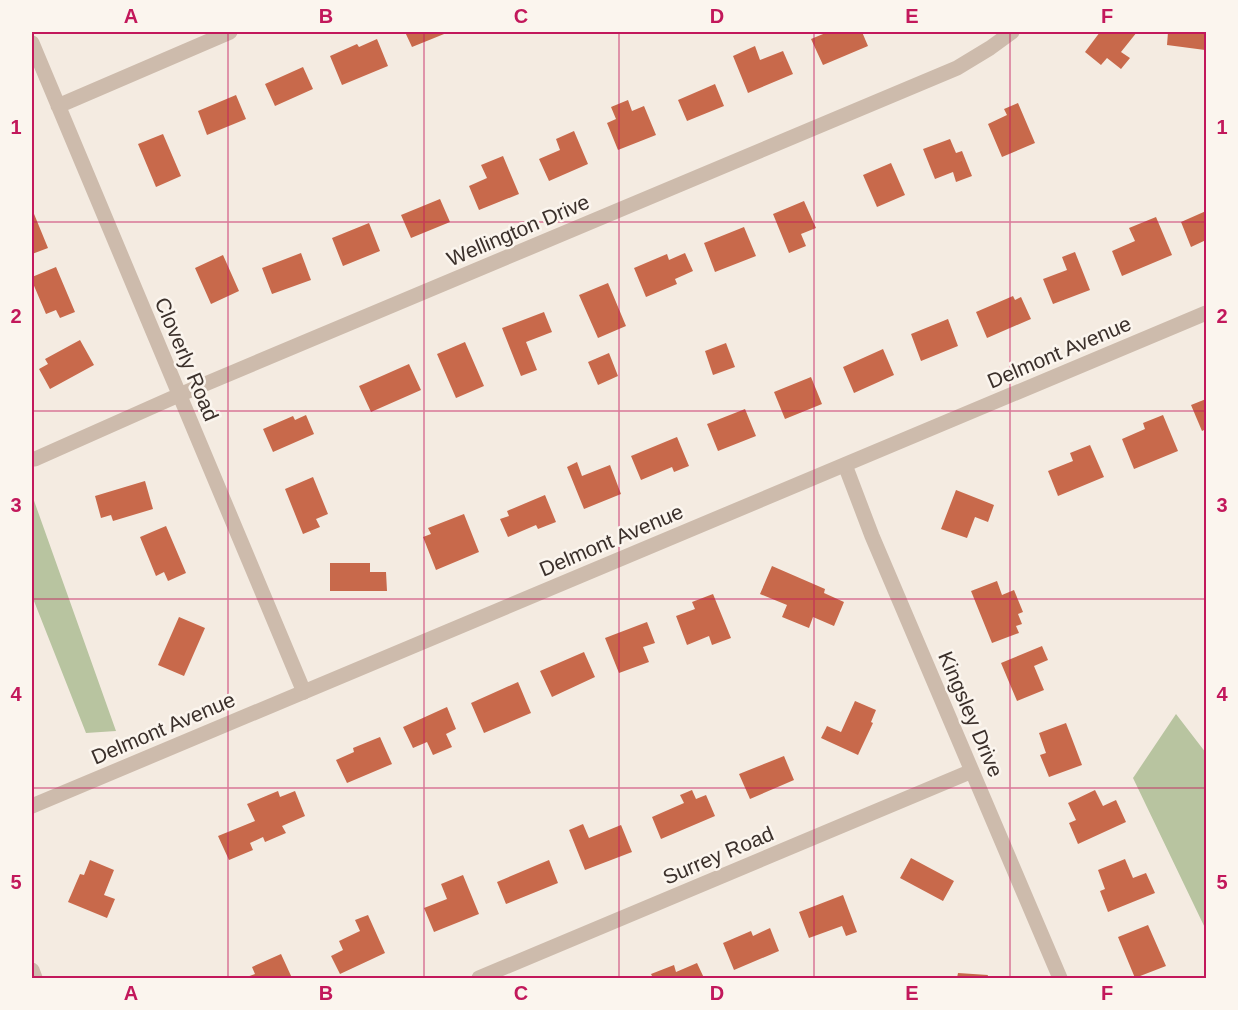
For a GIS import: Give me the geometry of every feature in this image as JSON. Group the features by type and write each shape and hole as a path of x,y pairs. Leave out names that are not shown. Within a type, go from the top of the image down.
{"street":[{"path":"58,106 230,32"},
{"name":"Wellington Drive","path":"35,459 179,395 957,68 1012,32"},
{"name":"Cloverly Road","path":"32,43 304,692"},
{"name":"Delmont Avenue","path":"32,806 1206,313"},
{"name":"Kingsley Drive","path":"845,465 872,536 1060,978"},
{"name":"Surrey Road","path":"479,978 972,771"},
{"path":"32,970 35,978"}],"green space":[{"path":"32,495 116,731 86,733 32,596"},
{"path":"1176,714 1206,753 1206,930 1133,778"}],"building":[{"path":"405,32 449,32 412,47"},
{"path":"828,32 862,32 868,46 823,65 811,39"},
{"path":"1100,32 1137,32 1121,52 1130,58 1121,69 1107,58 1101,65 1085,52"},
{"path":"1168,32 1206,32 1205,50 1167,45"},
{"path":"377,39 388,66 342,85 330,56 357,44 359,47"},
{"path":"755,46 760,60 783,51 793,74 748,93 733,56"},
{"path":"303,67 313,89 275,106 265,84"},
{"path":"715,84 724,106 687,121 678,100"},
{"path":"236,95 246,119 207,135 198,111"},
{"path":"628,100 632,111 644,106 656,135 618,150 607,123 616,119 611,107"},
{"path":"1018,103 1035,143 1002,157 988,124 1007,115 1004,109"},
{"path":"574,131 588,164 549,181 539,159 560,150 556,139"},
{"path":"163,134 181,176 156,187 138,144"},
{"path":"950,139 956,153 962,151 972,176 956,182 953,172 935,179 923,149"},
{"path":"503,156 519,194 479,210 469,186 487,178 481,165"},
{"path":"891,163 905,195 877,207 863,175"},
{"path":"440,199 450,222 411,238 401,215"},
{"path":"804,201 816,228 801,234 806,246 789,253 773,214"},
{"path":"32,209 48,248 32,254"},
{"path":"1206,211 1206,240 1191,247 1181,222"},
{"path":"1156,217 1172,255 1122,276 1112,251 1135,241 1129,228"},
{"path":"369,223 380,251 343,266 332,238"},
{"path":"744,227 756,256 715,272 704,243"},
{"path":"1075,252 1090,290 1053,304 1043,279 1067,270 1062,257"},
{"path":"301,253 311,280 272,294 262,268"},
{"path":"685,253 693,271 675,279 677,284 646,297 634,268 667,254 669,260"},
{"path":"223,255 239,291 211,304 195,268"},
{"path":"56,267 75,312 60,318 56,310 46,314 32,281 32,277"},
{"path":"608,283 626,326 598,338 579,295"},
{"path":"1013,296 1015,300 1021,297 1031,319 987,338 976,312"},
{"path":"544,312 552,332 526,342 537,370 521,376 502,328"},
{"path":"948,319 958,346 921,361 911,334"},
{"path":"80,340 94,365 50,389 39,369 48,364 45,359"},
{"path":"465,342 484,386 456,398 437,354"},
{"path":"726,343 735,367 713,375 705,351"},
{"path":"883,349 894,375 854,393 843,367"},
{"path":"609,353 618,376 598,385 588,362"},
{"path":"409,364 421,390 371,412 359,386"},
{"path":"811,377 822,404 785,419 774,392"},
{"path":"1206,399 1206,429 1202,431 1191,405"},
{"path":"745,409 756,436 718,451 707,424"},
{"path":"306,415 314,434 273,452 263,429 293,416 295,420"},
{"path":"1163,415 1178,451 1134,469 1122,439 1145,429 1143,423"},
{"path":"677,437 689,466 674,472 672,467 641,480 631,456"},
{"path":"1090,445 1104,477 1058,496 1048,471 1073,461 1070,453"},
{"path":"577,462 582,476 610,465 621,494 584,509 567,467"},
{"path":"313,477 328,514 316,519 320,527 303,534 285,489"},
{"path":"145,481 153,509 113,521 111,515 101,518 95,496"},
{"path":"956,490 994,505 988,522 975,517 967,538 941,529"},
{"path":"545,495 556,522 538,529 536,525 508,537 500,519 509,516 507,511"},
{"path":"464,514 479,552 436,570 423,537 431,534 428,528"},
{"path":"166,526 186,573 168,581 164,572 156,576 140,537"},
{"path":"330,563 370,563 370,572 386,572 387,591 330,591"},
{"path":"772,566 825,589 824,593 844,602 834,626 813,617 809,628 782,617 787,605 760,594"},
{"path":"997,581 1002,595 1014,590 1023,612 1018,614 1022,624 1016,626 1019,633 992,643 971,591"},
{"path":"713,594 731,638 712,645 709,636 687,645 676,616 695,609 692,602"},
{"path":"179,617 205,628 184,676 158,665"},
{"path":"647,622 655,643 643,647 649,662 619,673 605,638"},
{"path":"1042,646 1048,660 1034,666 1044,690 1017,701 1001,663"},
{"path":"584,652 595,677 552,697 540,671"},
{"path":"518,682 531,713 484,733 471,703"},
{"path":"855,701 876,710 871,722 873,723 858,755 821,738 827,726 841,732"},
{"path":"447,707 456,729 446,734 452,747 433,755 427,742 413,748 403,727"},
{"path":"1066,723 1082,765 1049,777 1040,755 1046,753 1039,733"},
{"path":"380,737 392,764 347,783 336,760 354,752 353,748"},
{"path":"784,756 794,780 750,799 739,774"},
{"path":"692,790 696,799 706,795 715,816 661,839 652,817 684,803 680,795"},
{"path":"1095,790 1103,806 1116,800 1126,822 1078,844 1069,823 1076,820 1068,803"},
{"path":"278,791 280,797 295,791 305,816 282,826 286,833 265,842 263,837 250,843 253,850 229,860 218,836 255,821 247,804"},
{"path":"583,824 589,838 621,825 632,852 585,870 569,830"},
{"path":"911,858 954,881 943,901 900,878"},
{"path":"1125,859 1133,878 1146,873 1155,893 1108,912 1100,891 1105,889 1098,870"},
{"path":"90,860 114,870 104,895 115,899 107,918 68,902 80,874 84,875"},
{"path":"549,860 558,883 506,904 497,882"},
{"path":"463,875 479,914 434,932 424,908 447,899 441,884"},
{"path":"843,895 857,932 846,936 842,926 809,938 799,912"},
{"path":"368,915 385,953 340,974 331,956 343,950 339,941 360,931 355,920"},
{"path":"1148,925 1166,966 1135,978 1118,937"},
{"path":"770,928 779,951 734,970 723,943 751,931 753,936"},
{"path":"281,954 292,978 244,978 255,974 252,967"},
{"path":"697,963 704,978 653,978 651,974 674,965 676,972"},
{"path":"958,973 988,975 987,978 957,978"}]}
